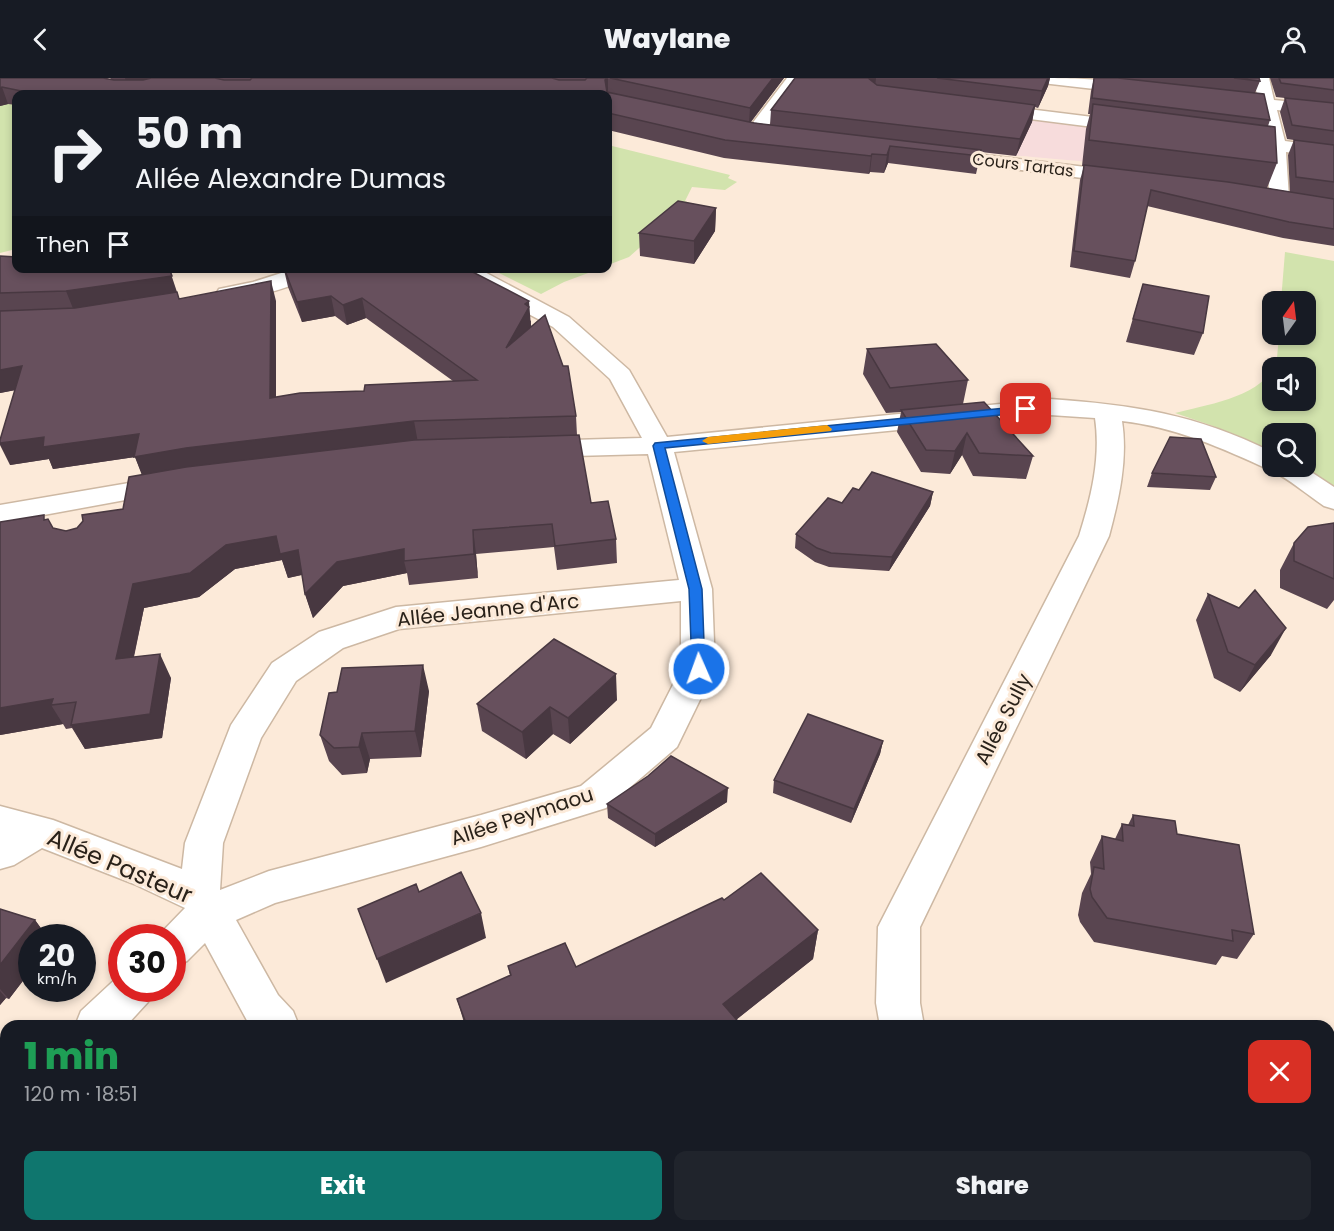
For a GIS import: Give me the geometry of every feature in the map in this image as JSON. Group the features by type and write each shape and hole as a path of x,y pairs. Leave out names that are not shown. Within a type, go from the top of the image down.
{"street":[{"path":"776,136 748,132 795,78"},
{"path":"1042,78 1159,91"},
{"path":"1260,78 1277,145 1279,198"},
{"path":"1205,97 1334,111"},
{"path":"969,106 1147,129"},
{"path":"1218,138 1334,153"},
{"name":"Cours Tartas","path":"914,152 1143,179"},
{"path":"1257,194 1301,203"},
{"path":"210,297 257,288 305,273"},
{"name":"Allée Peymaou","path":"205,904 481,831 593,797 664,737 699,669 696,589 659,446 620,375 561,322 469,273"},
{"path":"510,450 659,446 1050,407 1107,411 1173,422 1219,436 1262,457"},
{"name":"Allée Sully","path":"901,1020 898,1002 899,927 1094,536 1108,489 1111,429 1107,411"},
{"path":"1299,477 1334,500"},
{"path":"0,514 74,512 194,480"},
{"name":"Allée Jeanne d'Arc","path":"205,904 204,843 244,735 284,672 331,640 396,618 696,589"},
{"name":"Allée Pasteur","path":"0,821 39,831 148,872 205,904 263,1009 273,1020"},
{"path":"0,853 39,831"},
{"path":"186,929 205,904"},
{"path":"103,1020 120,1002"}],"shaded area":[{"path":"1004,113 1175,136 1135,166 987,153"}],"green space":[{"path":"12,96 12,250 0,253 0,99"},
{"path":"612,146 730,175 728,178 737,182 725,190 692,187 685,201 690,203 629,257 612,263"},
{"path":"1285,252 1334,261 1334,488 1316,477 1316,423 1262,423 1262,448 1213,426 1175,413 1229,399 1262,381 1262,411 1316,411 1316,357 1277,357 1278,345 1316,345 1316,291 1282,291"},
{"path":"499,273 588,273 564,282 541,294"}],"building":[{"path":"0,78 250,80 252,78 552,78 585,80 587,78 607,78 605,80 607,90 17,90 0,88"},
{"path":"610,78 773,78 750,108"},
{"path":"795,78 868,78 877,85 1035,105 1020,139 771,110"},
{"path":"937,78 1048,78 1042,91"},
{"path":"1094,78 1118,78 1264,94 1270,120 1092,98"},
{"path":"1234,78 1259,78 1260,81"},
{"path":"1279,78 1334,78 1334,90 1281,83"},
{"path":"612,93 754,123 981,150 980,156 890,146 887,155 872,154 871,156 725,140 612,114"},
{"path":"1285,98 1334,103 1334,131 1292,125"},
{"path":"1093,104 1275,127 1277,163 1089,140"},
{"path":"1294,140 1334,145 1334,182 1296,177"},
{"path":"1084,165 1228,182 1334,199 1334,229 1289,222 1151,190 1135,261 1074,251"},
{"path":"678,201 716,208 694,241 639,233"},
{"path":"0,256 12,257 12,273 171,273 172,276 66,291 0,293"},
{"path":"286,273 475,273 529,301 525,304 529,307 506,348 545,315 563,366 568,366 576,416 414,421 186,448 134,457 139,434 43,447 44,437 0,443 22,366 0,370 0,311 75,308 177,292 179,299 271,281 270,398 300,393 364,391 365,385 477,380 362,298 343,305 331,296 297,302"},
{"path":"1143,284 1209,296 1203,333 1133,319"},
{"path":"936,344 968,380 890,388 867,349"},
{"path":"984,402 1033,456 979,453 967,433 955,451 926,450 901,410"},
{"path":"579,435 591,503 608,501 616,539 555,546 552,524 473,530 474,554 404,561 404,549 337,562 305,594 298,550 280,554 276,536 226,545 190,573 133,584 116,659 160,654 150,714 71,725 76,702 51,705 53,699 0,708 0,522 44,515 44,520 48,519 53,528 66,531 77,528 83,521 82,515 123,509 129,477 186,467 414,440"},
{"path":"1170,437 1201,439 1216,477 1152,473"},
{"path":"872,472 933,492 892,557 831,553 817,548 796,534 828,498 842,503 853,488 859,490"},
{"path":"1334,523 1334,579 1294,561 1294,543 1308,527"},
{"path":"1255,590 1286,628 1255,665 1228,652 1208,594 1239,608"},
{"path":"554,639 616,674 568,718 550,707 522,732 477,704"},
{"path":"423,665 415,731 362,733 359,747 334,748 320,735 329,693 337,692 342,668"},
{"path":"808,714 883,741 854,809 774,780"},
{"path":"671,756 728,788 655,834 607,804 648,776"},
{"path":"1133,815 1175,821 1177,834 1239,845 1254,934 1232,930 1233,941 1107,918 1092,897 1090,889 1094,867 1104,869 1102,836 1123,841 1122,824 1134,826"},
{"path":"461,872 481,913 377,959 358,909 416,884 419,892"},
{"path":"761,873 818,930 723,1004 737,1020 465,1020 457,999 511,975 508,966 565,943 576,967 722,898 724,900"},
{"path":"0,909 35,920 32,924 18,924 18,942 0,965"}],"slow traffic":[{"path":"708,441 827,429"}],"route":[{"path":"699,669 696,589 659,446 1026,409"}]}
